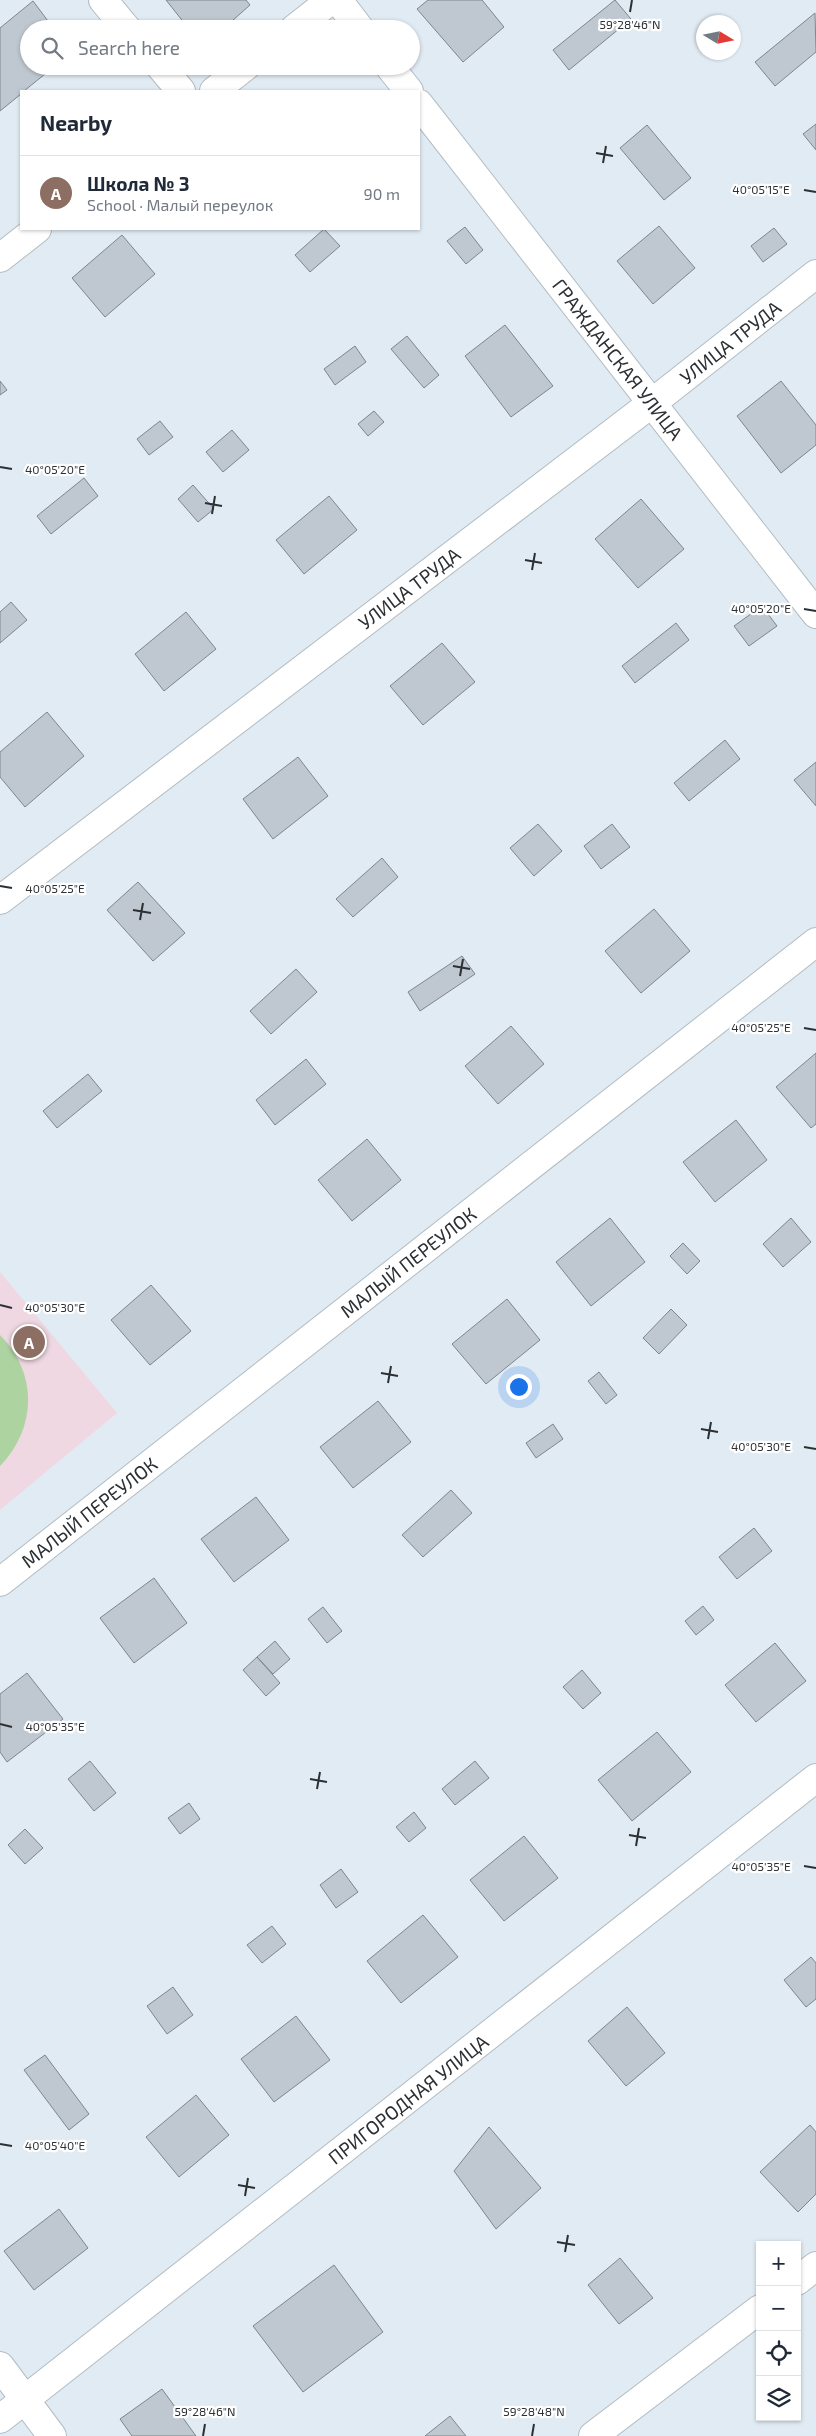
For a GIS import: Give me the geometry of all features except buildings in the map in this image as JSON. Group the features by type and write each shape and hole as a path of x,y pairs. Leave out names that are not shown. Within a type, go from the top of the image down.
{"street":[{"path":"103,0 120,20"},
{"path":"305,20 331,0"},
{"path":"338,0 353,20"},
{"path":"168,75 180,90"},
{"path":"215,90 234,75"},
{"path":"396,75 408,90"},
{"name":"ГРАЖДАНСКАЯ УЛИЦА","path":"420,105 816,614"},
{"path":"0,258 36,230"},
{"name":"УЛИЦА ТРУДА","path":"0,900 652,403 816,274"},
{"name":"МАЛЫЙ ПЕРЕУЛОК","path":"0,1582 816,942"},
{"name":"ПРИГОРОДНАЯ УЛИЦА","path":"0,2418 26,2400 816,1778"},
{"path":"801,2278 816,2266"},
{"path":"593,2436 756,2312"},
{"path":"0,2366 52,2436"}],"shaded area":[{"path":"0,1272 117,1413 0,1510"}],"green space":[{"path":"0,1335 12,1350 21,1366 28,1400 26,1418 21,1435 12,1451 0,1466"}],"place":[{"name":"Школа № 3","path":"29,1342"}]}
